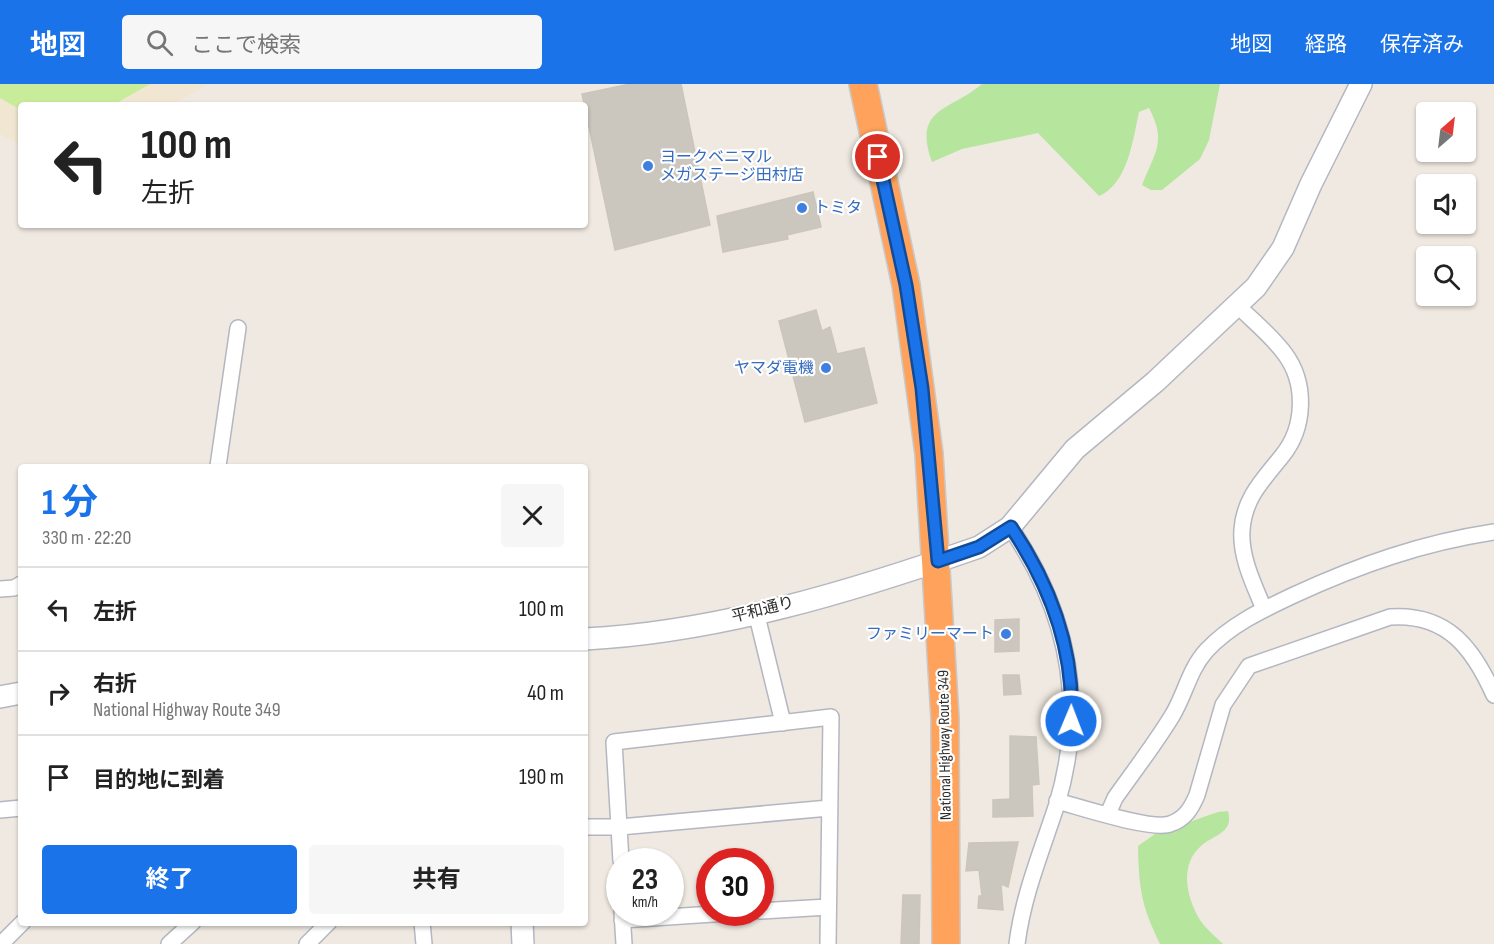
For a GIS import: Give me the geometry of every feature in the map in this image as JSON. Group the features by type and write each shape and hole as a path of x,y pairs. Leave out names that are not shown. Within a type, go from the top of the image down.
{"highway":[{"name":"National Highway Route 349","path":"862,84 906,285 923,399 938,561 945,718 946,944"}],"street":[{"name":"平和通り","path":"588,639 672,629 756,612 880,580 979,547 1011,527 1075,449 1155,382 1256,287 1283,248 1311,184 1361,84"},
{"path":"1237,305 1284,352 1292,364 1300,394 1301,411 1295,439 1263,477 1244,513 1241,533 1243,554 1264,609"},
{"path":"218,464 238,328"},
{"path":"1011,527 1043,580 1055,609 1069,662 1072,701 1070,740 1058,801 1026,896 1017,944"},
{"path":"1108,814 1115,798 1173,715 1190,674 1205,652 1225,633 1264,609 1325,580 1383,557 1494,532"},
{"path":"0,589 18,586"},
{"path":"756,612 783,723"},
{"path":"1058,801 1149,825 1168,826 1182,819 1192,808 1197,795 1223,705 1249,666 1390,617 1411,615 1438,625 1453,634 1471,650 1494,695"},
{"path":"0,697 18,694"},
{"path":"621,848 614,742 831,717 828,944"},
{"path":"0,810 18,808"},
{"path":"588,827 620,827 830,808"},
{"path":"774,910 828,907"},
{"path":"0,944 19,926"},
{"path":"170,944 189,926"},
{"path":"307,944 325,926"},
{"path":"422,926 424,944"},
{"path":"522,926 523,944"},
{"path":"623,926 624,944"}],"shaded area":[{"path":"0,84 208,84 176,102 18,102 18,143 0,134"}],"green space":[{"path":"0,84 150,84 118,102 18,102 18,108 0,98"},
{"path":"982,84 1220,84 1209,140 1200,159 1162,190 1151,190 1142,185 1155,155 1158,139 1149,108 1139,112 1128,160 1117,182 1099,196 1038,133 962,149 932,162 927,144 927,130 931,120 938,112"},
{"path":"1228,811 1229,819 1225,829 1193,855 1187,873 1189,893 1195,912 1205,927 1223,944 1160,944 1142,897 1138,846 1155,834 1218,812"}],"building":[{"name":"ヨークベニマル メガステージ田村店","path":"630,84 681,84 710,225 615,250 588,122 588,102 584,102 582,94"},
{"path":"813,192 821,227 787,235 788,239 723,252 717,216"},
{"path":"816,310 822,331 830,327 837,354 864,348 877,403 805,422 779,321"},
{"path":"1019,619 1019,651 995,652 995,620"},
{"path":"1003,675 1019,675 1021,694 1004,695"},
{"path":"1010,736 1036,737 1039,784 1032,785 1033,816 993,817 993,800 1010,799"},
{"path":"1018,842 1008,887 1001,884 1003,910 978,908 979,896 982,896 979,870 966,871 969,843"},
{"path":"903,895 920,895 919,944 901,944"}],"place":[{"name":"ヨークベニマル メガステージ田村店","path":"648,166"},
{"name":"トミタ","path":"802,208"},
{"name":"ヤマダ電機","path":"826,368"},
{"name":"ファミリーマート","path":"1006,634"}],"route":[{"path":"878,157 906,285 922,388 938,561 979,547 1011,527 1030,555 1055,609 1069,662 1071,721"}]}
